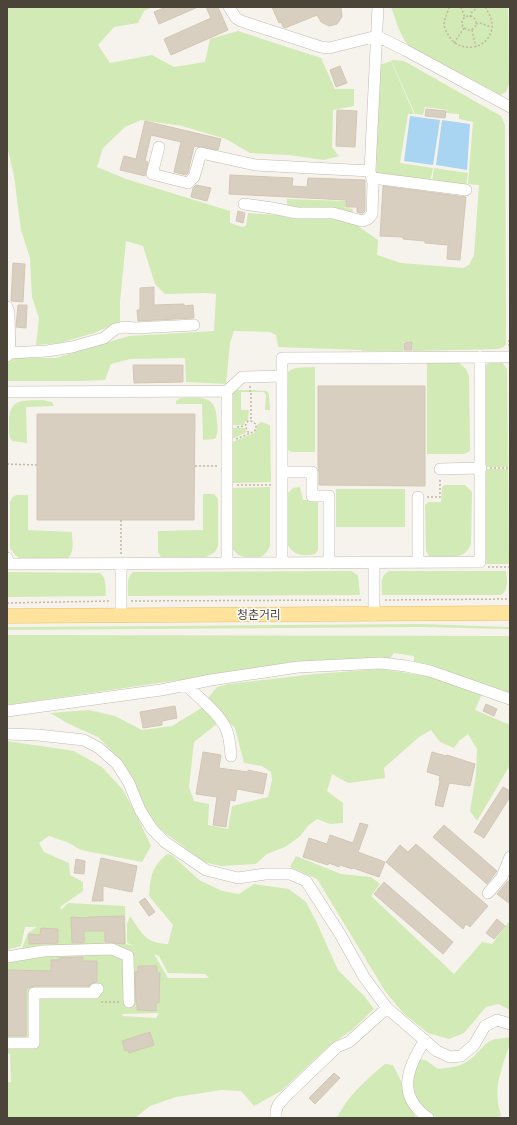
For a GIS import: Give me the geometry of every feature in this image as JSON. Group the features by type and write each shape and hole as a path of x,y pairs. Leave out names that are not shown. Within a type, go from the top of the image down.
{"main road":[{"name":"청춘거리","path":"7,616 510,614"}],"street":[{"path":"229,7 236,18 241,21 321,47 330,48 377,36 510,107"},
{"path":"244,204 297,213 333,213 362,221 368,219 372,214 371,174 378,7"},
{"path":"159,147 152,174 188,183 194,177 201,153 255,165 371,174 466,190"},
{"path":"7,307 9,314 8,354 72,348 104,338 115,329 124,327 135,328 194,325"},
{"path":"282,563 282,358 510,357"},
{"path":"7,558 9,564 480,562 480,358"},
{"path":"7,392 227,391 242,376 282,376"},
{"path":"227,391 227,563"},
{"path":"440,469 480,468"},
{"path":"282,472 312,472 312,496 329,496 329,563"},
{"path":"418,497 418,563"},
{"path":"374,563 374,615"},
{"path":"121,564 121,616"},
{"path":"7,711 161,690 298,667 381,663 430,671 510,699"},
{"path":"186,685 226,727 231,756"},
{"path":"7,734 38,735 84,740 98,748 117,764 129,784 140,810 152,829 165,842 206,870 238,878 266,874 290,874 306,881 340,934 364,977 387,1008 438,1051 450,1057 461,1056 474,1045 485,1026 497,1020 510,1024"},
{"path":"488,893 502,877 510,857"},
{"path":"7,957 43,951 112,949 128,956 129,1002"},
{"path":"7,1043 34,1043 34,993 95,993 95,989 98,989"},
{"path":"276,1118 278,1105 286,1096 337,1047 349,1042 387,1008"},
{"path":"425,1040 414,1057 407,1078 408,1088 414,1104 420,1112 428,1118"}],"path":[{"path":"449,7 444,25 448,35 454,43 462,47 476,46 484,41 489,34 492,27 490,16 485,7"},
{"path":"461,7 466,18"},
{"path":"464,28 462,22 478,7"},
{"path":"470,16 476,24"},
{"path":"476,24 480,23 492,27"},
{"path":"476,24 472,30 476,46"},
{"path":"454,43 464,28"},
{"path":"464,28 472,30"},
{"path":"227,444 250,432 254,432 256,426 254,422 251,421 250,376"},
{"path":"250,432 248,432 245,426 248,421 251,421"},
{"path":"7,464 37,465"},
{"path":"194,466 227,466"},
{"path":"480,468 510,468"},
{"path":"418,497 440,497 440,469"},
{"path":"227,485 282,485"},
{"path":"121,520 121,564"},
{"path":"480,562 484,567 510,566"},
{"path":"7,603 510,599"},
{"path":"103,1002 117,1002"}],"green space":[{"path":"7,7 152,7 144,11 138,23 114,27 98,45 110,63 152,55 174,67 205,62 210,39 238,31 321,58 335,89 354,89 354,106 333,110 332,147 339,156 324,160 289,155 250,153 226,139 182,126 141,120 125,127 103,148 97,167 126,179 230,211 230,223 242,227 246,226 248,213 277,215 290,218 324,216 355,224 378,240 377,255 401,263 463,268 469,265 474,255 479,185 468,184 473,122 459,119 459,114 446,113 447,110 425,107 423,115 415,114 391,60 404,61 501,116 505,125 506,344 504,347 498,349 413,351 412,342 403,342 403,351 362,351 278,347 276,335 270,332 234,331 230,343 226,384 186,382 185,358 130,359 111,364 105,380 7,381 7,360 16,355 30,358 56,358 129,336 214,331 216,294 165,294 155,284 143,246 126,241 120,302 120,322 94,333 60,343 36,345 39,318 32,297 30,258 21,230 14,176 7,146"},
{"path":"391,7 508,7 509,84 506,92 500,95 411,48 401,34"},
{"path":"391,61 414,114 408,114 400,163 433,168 430,182 376,174 377,160 373,159 380,65"},
{"path":"434,168 468,173 466,187 432,182"},
{"path":"287,199 346,201 345,208 353,209 352,214 297,210 287,206"},
{"path":"427,361 458,362 466,369 469,376 470,451 464,454 427,454"},
{"path":"491,362 502,362 507,369 508,467 484,467 484,370 486,365"},
{"path":"302,367 315,367 315,452 291,452 286,449 285,376 288,372 294,369"},
{"path":"230,390 249,390 249,392 241,392 241,410 249,410 248,420 244,425 230,425"},
{"path":"251,390 267,391 269,394 270,410 265,410 266,395 264,392 251,392"},
{"path":"180,398 201,398 211,402 216,412 218,428 215,439 203,440 202,404 176,404 176,401"},
{"path":"42,400 52,402 54,406 26,407 27,443 12,441 9,430 11,409 18,402"},
{"path":"261,422 270,425 271,482 231,483 230,443 254,433 257,425"},
{"path":"230,428 244,428 247,432 230,440"},
{"path":"484,469 508,469 509,564 485,564"},
{"path":"445,485 465,485 472,492 471,544 460,556 432,557 429,556 426,551 425,505 428,502 441,502 442,488"},
{"path":"270,487 270,546 262,556 253,558 244,557 236,553 231,546 231,488"},
{"path":"300,487 303,500 315,500 318,503 318,550 315,554 311,555 295,553 287,543 287,494 293,488"},
{"path":"336,489 405,489 405,527 336,527"},
{"path":"203,494 214,494 218,499 218,546 215,552 206,557 161,557 158,552 158,531 203,530"},
{"path":"16,495 28,495 28,530 72,532 72,553 68,558 21,559 15,555 10,548 10,502"},
{"path":"351,571 358,575 360,595 128,596 128,580 133,572"},
{"path":"390,571 506,571 507,584 504,593 501,595 382,595 384,575"},
{"path":"7,572 100,573 105,580 106,596 7,597"},
{"path":"420,624 509,627 509,629 420,627 7,630 7,627"},
{"path":"7,635 510,636 510,695 414,662 414,656 394,653 390,659 347,659 249,670 7,705"},
{"path":"379,669 429,676 482,694 475,710 510,725 510,765 477,821 470,811 476,775 477,749 468,734 459,741 454,748 440,742 431,730 419,737 384,768 385,778 348,783 332,774 327,791 343,803 343,823 330,824 317,819 309,825 299,837 285,847 267,854 256,864 221,866 204,862 160,829 148,814 121,760 98,737 69,724 50,713 89,710 115,716 142,730 172,726 203,707 218,723 194,742 189,787 194,801 209,804 208,825 228,829 232,806 268,797 272,780 271,772 262,766 244,763 235,728 208,698 217,687 229,684 315,674"},
{"path":"7,741 74,751 102,767 123,790 151,846 142,862 81,850 67,842 49,836 39,843 44,852 69,863 70,875 83,882 83,891 60,907 61,910 68,903 125,906 126,944 135,946 127,943 127,924 130,916 141,932 149,939 154,942 168,944 173,925 149,896 153,872 167,854 172,855 199,880 222,891 239,894 254,884 289,889 306,902 338,970 365,997 374,1009 352,1030 329,1046 281,1091 254,1106 241,1091 221,1090 176,1097 150,1106 135,1118 7,1118 7,1088 8,1082 11,1082 10,1054 7,1053 7,952 22,948 28,933 37,927 25,927 21,946 7,950","holes":["154,954 159,956 168,973 205,974 209,978 168,978","159,1013 156,1018 123,1016 122,1014"]},
{"path":"296,856 341,874 371,877 380,884 371,896 454,974 482,942 492,944 510,920 510,1010 498,1004 486,1007 464,1033 449,1039 428,1033 403,1013 385,991 317,879 290,867"},
{"path":"510,1037 498,1086 497,1093 501,1115 498,1118 440,1118 427,1112 416,1096 411,1083 413,1072 421,1059 427,1061 438,1069 453,1067 468,1061 492,1040"},
{"path":"385,1064 393,1065 402,1083 408,1103 416,1118 337,1118 346,1102 352,1095"}],"water":[{"path":"410,116 440,120 433,165 404,161"},
{"path":"442,120 470,124 467,170 436,165"}],"building":[{"path":"166,7 198,7 159,24 154,12"},
{"path":"206,7 218,7 228,30 171,55 164,39 211,18"},
{"path":"272,7 341,7 342,17 337,24 329,26 321,22 317,15 285,28 281,22 279,23"},
{"path":"340,66 347,83 336,87 330,70"},
{"path":"426,109 446,111 445,118 425,116"},
{"path":"337,110 357,111 355,147 336,146"},
{"path":"145,121 221,139 218,150 194,146 188,173 186,175 174,172 181,142 151,135 145,161 148,162 145,176 120,170 124,156 136,159"},
{"path":"230,175 293,178 292,186 307,187 308,178 365,180 365,211 360,213 357,212 357,207 346,207 346,200 229,194"},
{"path":"196,185 211,188 207,201 191,197 193,188"},
{"path":"383,186 466,197 460,260 447,259 448,245 425,243 425,241 403,239 403,237 380,236"},
{"path":"238,211 245,213 243,223 236,221"},
{"path":"13,263 25,264 23,302 11,301"},
{"path":"154,287 154,305 193,305 194,318 138,321 137,310 140,310 140,288"},
{"path":"18,305 27,305 26,328 16,327"},
{"path":"412,342 412,350 404,350 404,343"},
{"path":"133,365 183,365 183,382 134,383"},
{"path":"318,386 425,386 425,486 319,485"},
{"path":"37,414 195,414 194,520 37,520"},
{"path":"486,704 497,709 494,716 483,711"},
{"path":"175,706 177,718 162,721 162,725 143,728 140,712"},
{"path":"203,752 221,755 219,768 248,772 248,770 267,774 263,794 237,789 235,801 230,800 226,827 213,825 217,797 196,794"},
{"path":"432,752 475,764 470,786 449,783 443,807 435,805 440,776 427,772"},
{"path":"503,787 510,791 510,797 484,838 474,832"},
{"path":"360,823 368,825 358,852 385,862 379,877 353,868 340,865 339,867 329,863 328,865 303,857 309,838 327,844 330,835 353,843"},
{"path":"444,825 497,871 487,884 433,837"},
{"path":"416,844 488,906 470,927 466,924 463,929 386,862 400,845 408,852"},
{"path":"101,858 137,866 132,892 103,886 103,901 92,901"},
{"path":"76,859 85,861 84,874 74,873"},
{"path":"508,881 510,882 510,904 497,894"},
{"path":"384,882 453,942 443,954 374,894"},
{"path":"145,898 155,912 149,916 139,902"},
{"path":"124,916 125,944 105,942 105,931 84,931 84,943 72,943 71,917 88,918"},
{"path":"497,919 505,926 494,939 486,933"},
{"path":"41,928 58,929 58,943 29,944 29,934 40,935"},
{"path":"83,957 83,961 97,961 97,982 92,983 89,986 34,986 26,988 26,1036 7,1036 7,970 51,971 51,960 59,960 59,958"},
{"path":"138,966 157,966 157,973 160,973 159,1003 156,1003 156,1011 137,1010 135,972 138,972"},
{"path":"150,1032 154,1045 129,1053 128,1050 125,1051 122,1041"},
{"path":"334,1073 340,1078 315,1104 309,1098"}]}
